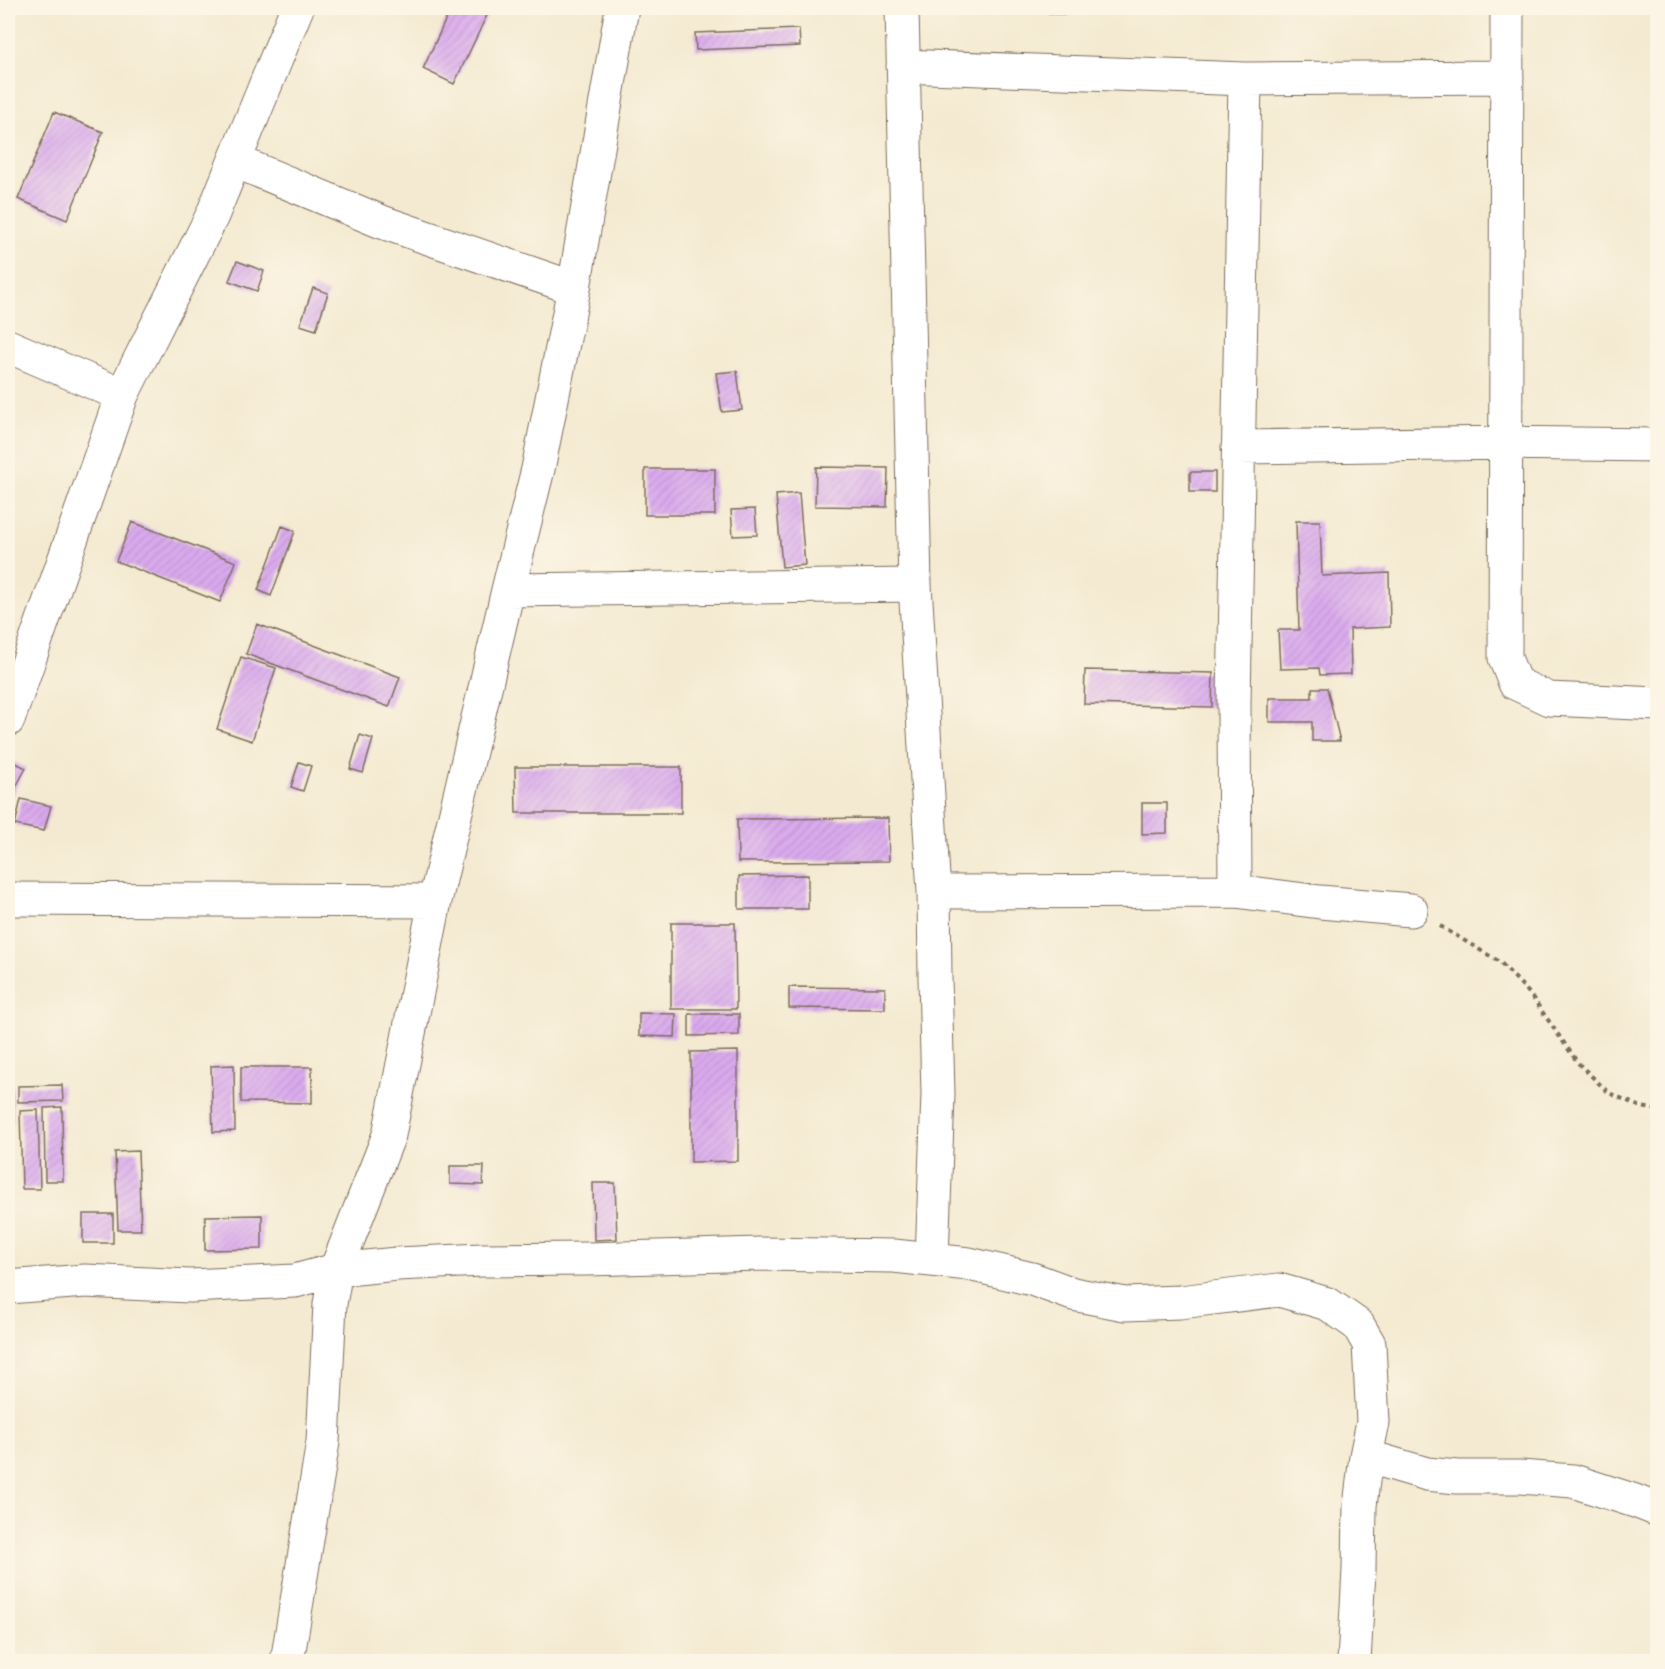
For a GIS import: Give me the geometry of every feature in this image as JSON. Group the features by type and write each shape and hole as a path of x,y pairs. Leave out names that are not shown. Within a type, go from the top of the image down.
{"street":[{"path":"8,720 122,395 212,216 297,8"},
{"path":"287,1662 323,1442 330,1304 336,1270 389,1135 435,901 538,469 574,288 622,8"},
{"path":"902,8 915,585 934,892 938,1094 932,1259"},
{"path":"1507,8 1505,658 1515,683 1549,699 1658,704"},
{"path":"903,66 1245,79 1507,77"},
{"path":"1235,891 1234,704 1245,79"},
{"path":"235,161 382,222 574,288"},
{"path":"8,346 122,395"},
{"path":"1238,447 1506,443 1658,445"},
{"path":"508,590 915,585"},
{"path":"934,892 1235,891 1320,902 1411,910"},
{"path":"8,899 435,901"},
{"path":"8,1287 85,1281 190,1286 295,1281 336,1270 397,1264 760,1254 884,1256 969,1264 1032,1279 1073,1294 1125,1304 1180,1302 1279,1290 1328,1304 1358,1325 1369,1344 1373,1422 1360,1506 1354,1662"},
{"path":"1366,1456 1427,1474 1573,1481 1658,1510"}],"path":[{"path":"1411,910 1500,962 1530,994 1578,1063 1609,1093 1641,1107 1658,1110"}],"building":[{"path":"451,8 481,8 489,11 454,84 423,69"},
{"path":"1049,8 1079,8 1079,14 1049,14"},
{"path":"799,29 800,46 696,50 695,33"},
{"path":"54,112 103,132 67,220 18,199"},
{"path":"237,261 264,271 257,291 229,281"},
{"path":"313,288 328,293 316,330 300,325"},
{"path":"737,371 742,410 722,412 716,373"},
{"path":"816,467 888,468 887,507 815,506"},
{"path":"645,469 715,469 715,515 645,515"},
{"path":"1190,472 1215,472 1215,492 1190,492"},
{"path":"799,493 805,565 782,567 776,495"},
{"path":"755,509 757,535 733,536 731,510"},
{"path":"1296,521 1320,521 1322,576 1389,573 1390,627 1350,629 1351,674 1320,675 1319,668 1280,669 1278,630 1299,630"},
{"path":"132,522 236,562 220,602 116,561"},
{"path":"282,526 295,531 271,596 258,590"},
{"path":"257,624 400,677 389,707 246,654"},
{"path":"241,657 276,668 252,741 217,729"},
{"path":"1085,670 1213,673 1212,707 1084,704"},
{"path":"1312,688 1327,688 1340,741 1312,741 1312,722 1269,722 1269,698 1312,698"},
{"path":"360,735 373,739 363,773 350,769"},
{"path":"10,760 26,768 8,802 8,765"},
{"path":"299,762 311,766 303,791 291,787"},
{"path":"515,767 681,767 681,813 516,813"},
{"path":"21,799 51,806 44,831 15,825"},
{"path":"1142,803 1167,803 1167,833 1142,834"},
{"path":"888,818 889,861 738,862 737,819"},
{"path":"808,875 808,909 739,909 739,876"},
{"path":"671,923 735,923 736,1009 671,1009"},
{"path":"789,987 885,988 885,1009 789,1008"},
{"path":"639,1013 676,1014 675,1037 639,1036"},
{"path":"689,1014 739,1014 739,1035 689,1036"},
{"path":"738,1051 738,1161 691,1162 691,1052"},
{"path":"234,1065 235,1131 213,1132 211,1066"},
{"path":"241,1067 312,1067 312,1103 241,1102"},
{"path":"8,1085 12,1085 13,1123 8,1123"},
{"path":"62,1085 63,1101 18,1102 18,1086"},
{"path":"62,1107 63,1181 45,1181 44,1108"},
{"path":"38,1110 40,1189 22,1189 20,1111"},
{"path":"138,1151 141,1230 118,1230 115,1152"},
{"path":"450,1166 484,1166 483,1185 450,1184"},
{"path":"593,1183 615,1183 617,1239 594,1240"},
{"path":"83,1214 113,1214 113,1243 83,1243"},
{"path":"262,1215 262,1249 205,1250 205,1216"}]}
